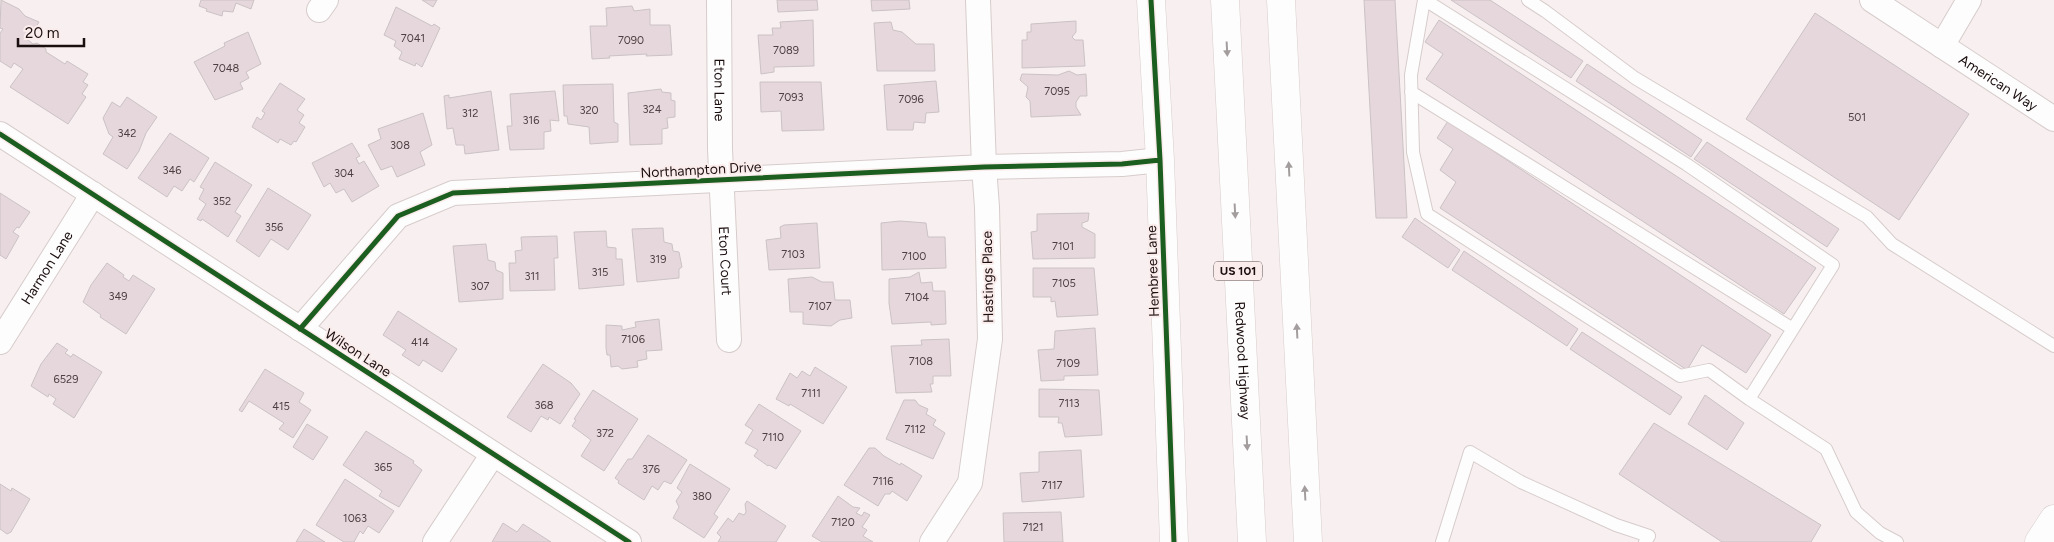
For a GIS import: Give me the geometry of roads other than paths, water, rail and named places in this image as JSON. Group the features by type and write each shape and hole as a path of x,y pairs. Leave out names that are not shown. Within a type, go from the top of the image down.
{"main road":[{"name":"Hembree Lane","path":"1151,0 1160,160 1174,542"},
{"name":"Redwood Highway","path":"1225,0 1252,542"},
{"path":"1281,0 1308,542"},
{"path":"2039,542 2054,519"}],"street":[{"name":"Eton Lane","path":"719,0 722,181"},
{"name":"Hastings Place","path":"932,542 970,483 990,339 987,207 978,0"},
{"name":"American Way","path":"1872,0 2054,119"},
{"path":"1942,46 1969,0"},
{"name":"Wilson Lane","path":"0,134 629,542"},
{"name":"Northampton Drive","path":"300,329 398,216 453,193 984,167 1122,164 1160,160"},
{"name":"Eton Court","path":"722,181 729,340"},
{"name":"Harmon Lane","path":"0,342 93,194"},
{"path":"435,542 492,454"}],"lane":[{"path":"1749,399 1833,265 1686,164 1425,0 1411,74 1411,92 1413,152 1427,214 1680,376 1709,370 1749,399 1826,450 1856,512 1880,533 1897,542"},
{"path":"1528,0 1635,78 1867,216 1892,244 2054,346"},
{"path":"1411,92 1793,329"},
{"path":"1442,542 1470,452 1521,482 1649,540"}]}
